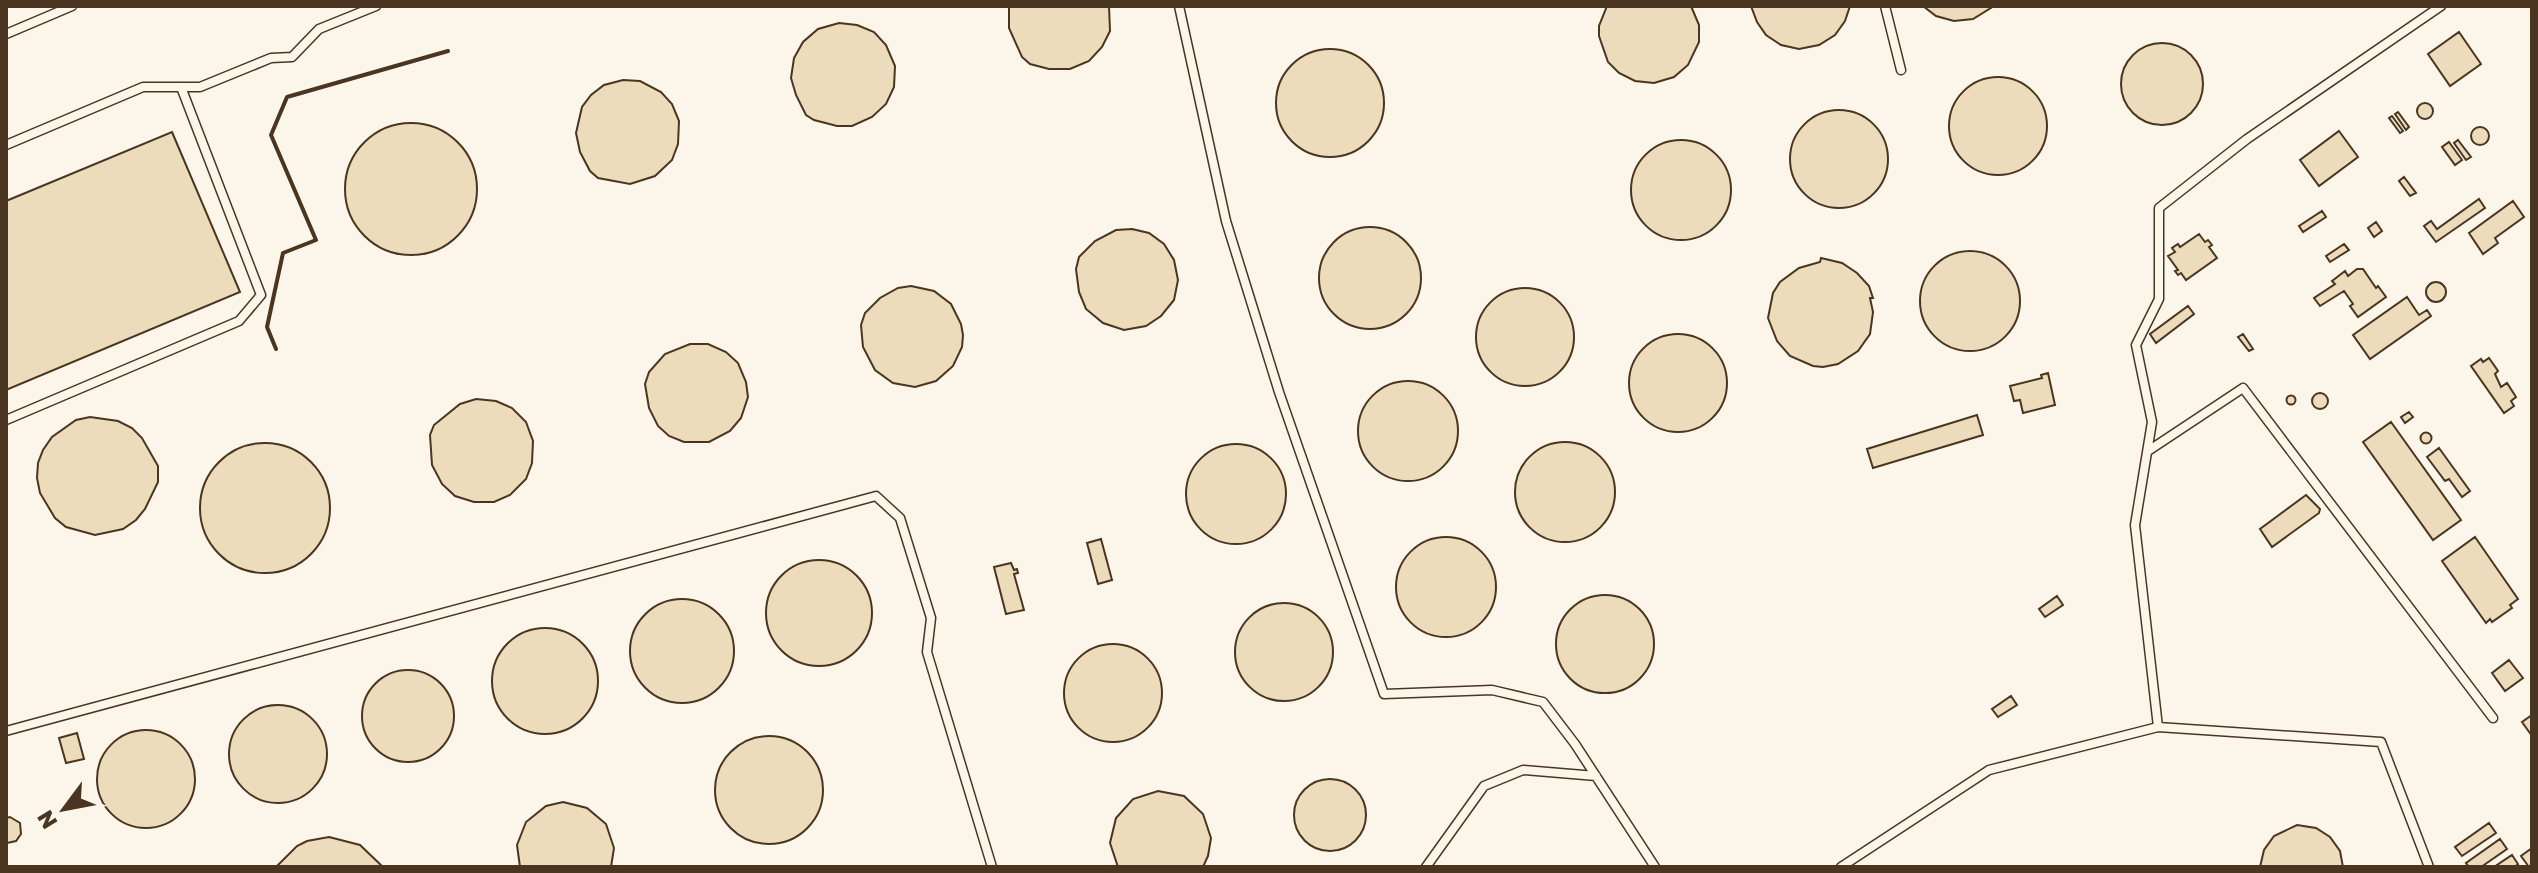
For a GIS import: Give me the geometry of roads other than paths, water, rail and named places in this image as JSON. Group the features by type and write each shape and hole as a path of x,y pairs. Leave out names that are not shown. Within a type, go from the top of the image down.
{"lane":[{"path":"6,34 72,6"},
{"path":"6,145 143,87 200,87 271,58 292,57 319,29 376,6"},
{"path":"1179,6 1226,221 1279,392 1384,694 1492,690 1543,702 1655,867"},
{"path":"1885,6 1901,70"},
{"path":"2158,727 2135,525 2152,422 2136,345 2159,299 2159,208 2247,139 2441,6"},
{"path":"6,420 239,321 261,295 181,87"},
{"path":"2148,451 2243,388 2493,718"},
{"path":"6,731 876,496 900,518 931,618 927,652 992,867"},
{"path":"1841,867 1989,770 2158,727 2381,742 2429,867"},
{"path":"1426,867 1484,786 1523,770 1596,776"}]}
